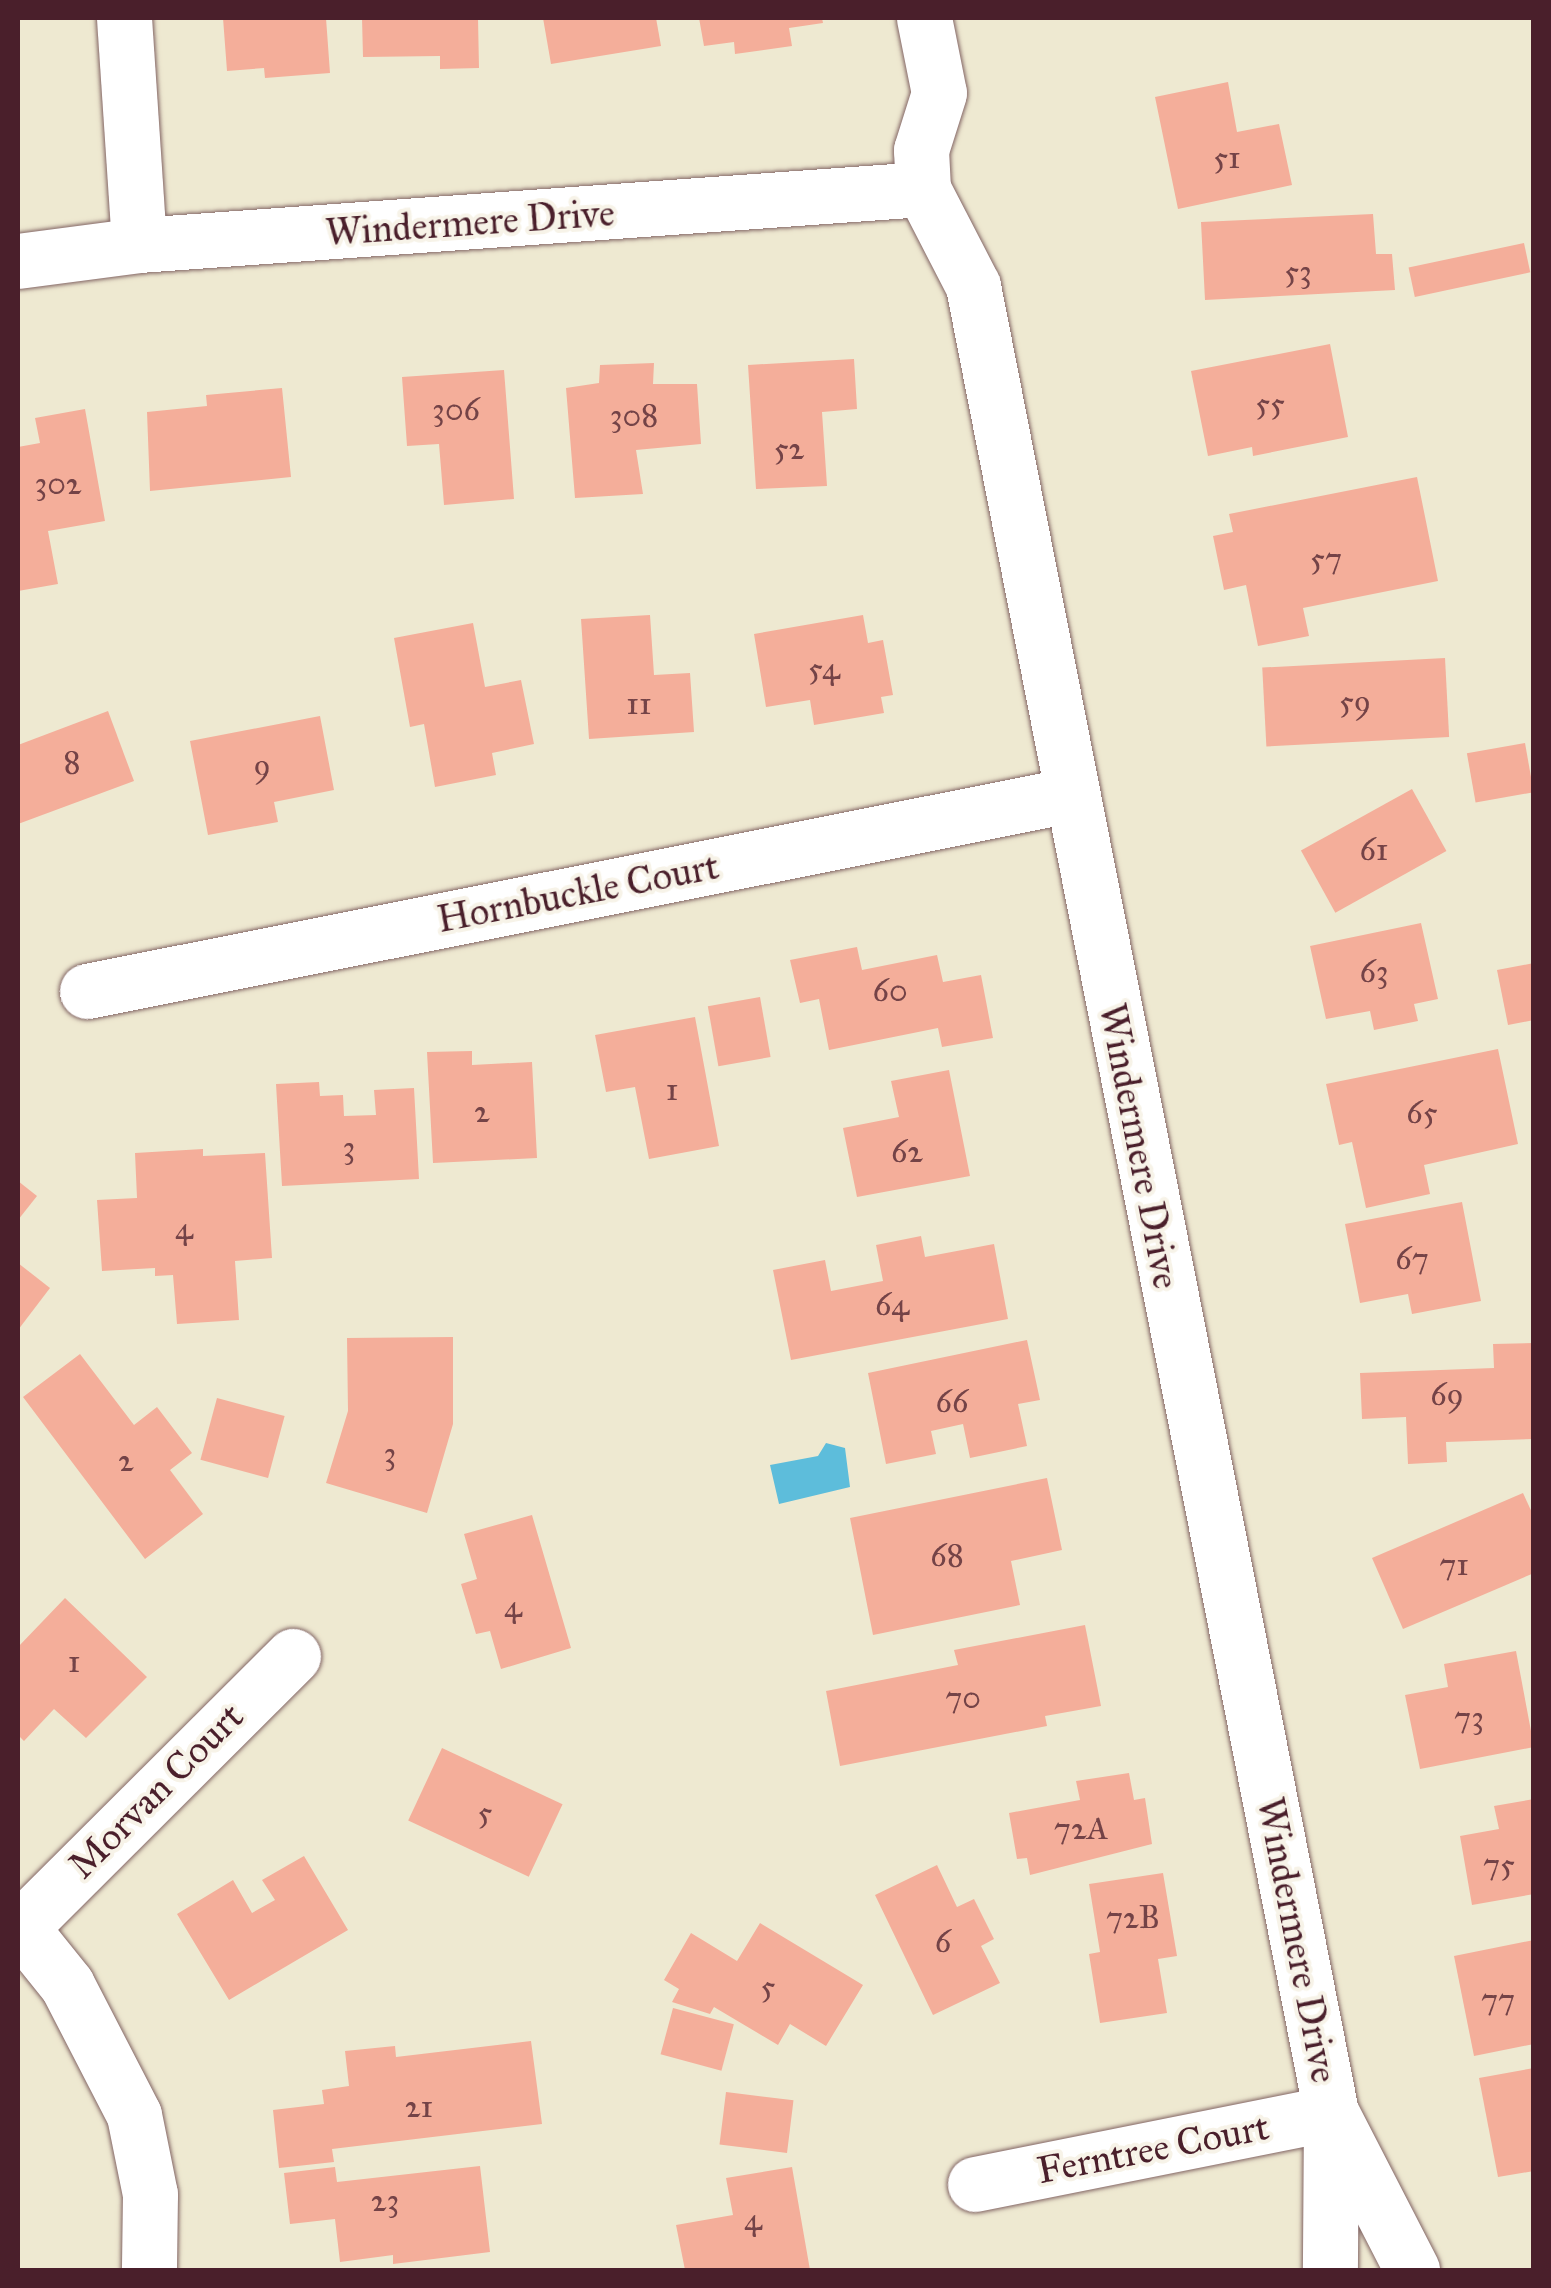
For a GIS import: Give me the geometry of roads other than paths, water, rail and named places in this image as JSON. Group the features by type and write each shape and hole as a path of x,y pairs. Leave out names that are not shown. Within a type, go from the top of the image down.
{"street":[{"path":"124,18 140,245"},
{"path":"923,189 922,150 939,93 924,18"},
{"name":"Windermere Drive","path":"18,261 140,245 923,189 974,286 1070,795 1331,2113 1330,2270"},
{"name":"Hornbuckle Court","path":"87,990 1070,795"},
{"name":"Morvan Court","path":"19,1926 293,1656"},
{"path":"19,1926 87,2019 134,2115 150,2194 149,2270"},
{"name":"Windermere Drive","path":"1331,2113 1412,2270"},
{"name":"Ferntree Court","path":"976,2184 1331,2113"},
{"path":"1357,2270 1380,2264 1412,2270"}],"water":[{"path":"826,1443 845,1448 850,1487 779,1504 770,1465 818,1456"}]}
